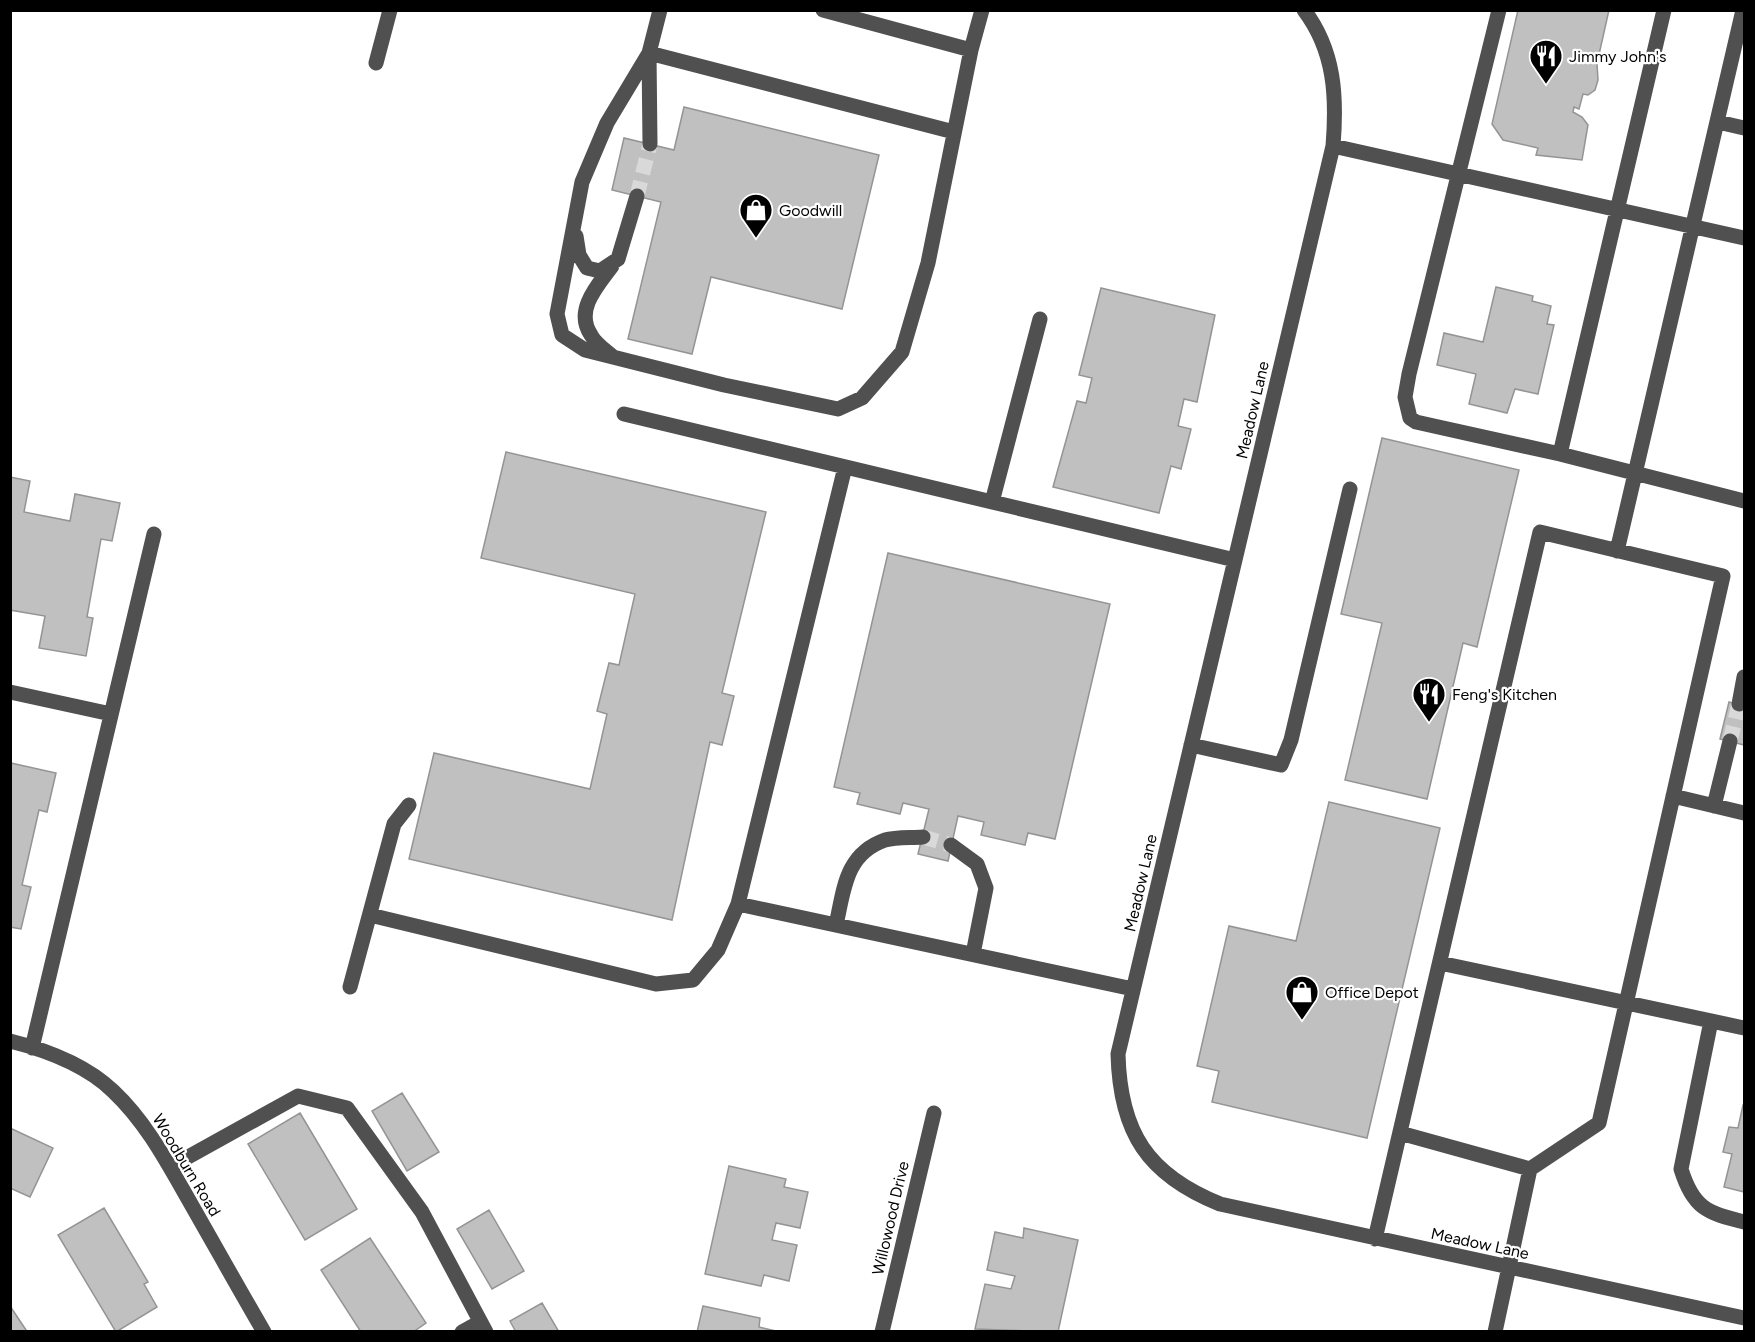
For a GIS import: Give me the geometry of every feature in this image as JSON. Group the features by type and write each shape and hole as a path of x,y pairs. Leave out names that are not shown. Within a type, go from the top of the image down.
{"street":[{"path":"376,63 390,10"},
{"path":"650,144 649,53 660,10"},
{"path":"823,10 971,50"},
{"path":"649,53 607,123 582,182 556,314 562,335 585,350 838,409 862,398 902,352 928,263 971,50 982,10"},
{"name":"Meadow Lane","path":"1304,10 1318,29 1332,72 1336,104 1333,146 1118,1054 1119,1083 1124,1108 1145,1153 1166,1176 1192,1193 1220,1204 1744,1318"},
{"path":"1499,10 1409,374 1405,397 1410,418 1416,422 1560,454 1744,501"},
{"path":"1560,454 1664,10"},
{"path":"1617,551 1743,10"},
{"path":"649,53 954,132"},
{"path":"1718,122 1744,128"},
{"path":"1333,146 1744,238"},
{"path":"613,357 590,335 584,313 592,294 618,259 637,196"},
{"path":"574,226 579,255 587,268 600,271 618,259"},
{"path":"992,502 1040,319"},
{"path":"624,414 1235,560"},
{"path":"370,915 656,984 693,980 718,950 738,904 845,467"},
{"path":"1191,745 1281,765 1291,740 1350,489"},
{"path":"1375,1239 1540,532 1723,576 1599,1123 1530,1169 1495,1332"},
{"path":"32,1048 154,534"},
{"path":"1739,704 1744,677"},
{"path":"10,692 111,714"},
{"path":"1714,806 1730,741"},
{"path":"1673,796 1744,813"},
{"path":"350,987 394,824 409,805"},
{"path":"836,925 849,869 865,852 885,840 923,837"},
{"path":"951,845 977,864 986,888 973,954"},
{"path":"738,904 1133,989"},
{"path":"1440,963 1744,1028"},
{"path":"1711,1021 1681,1169 1688,1191 1711,1214 1744,1222"},
{"name":"Woodburn Road","path":"10,1041 80,1068 112,1090 139,1119 170,1167 264,1332"},
{"path":"170,1167 298,1096 347,1108 422,1212 483,1327 462,1332"},
{"name":"Willowood Drive","path":"882,1332 934,1113"},
{"path":"1400,1133 1530,1169"}],"building":[{"path":"1518,10 1609,10 1598,59 1591,57 1597,64 1598,80 1595,90 1588,95 1583,94 1579,109 1574,107 1573,112 1582,117 1588,125 1582,160 1536,155 1538,148 1503,140 1492,124"},
{"name":"Goodwill","path":"684,107 879,155 842,309 711,277 692,354 628,339 661,202 612,190 624,138 674,150"},
{"path":"1496,287 1533,296 1532,301 1551,306 1547,324 1554,325 1538,394 1515,389 1507,413 1469,404 1476,374 1437,365 1444,333 1483,342"},
{"path":"1101,288 1215,315 1197,402 1184,399 1178,426 1191,429 1181,469 1171,466 1159,513 1053,487 1077,401 1086,403 1092,378 1079,375"},
{"path":"1382,438 1519,470 1477,647 1463,643 1427,799 1345,780 1382,623 1341,614"},
{"path":"506,452 766,512 722,693 734,696 722,745 710,742 672,920 409,859 434,753 590,789 607,714 597,711 609,663 619,665 635,594 481,558"},
{"path":"10,477 30,481 24,512 70,521 75,494 120,503 112,541 101,539 87,617 93,618 86,656 39,648 45,616 10,610"},
{"path":"888,553 1110,604 1055,839 1028,833 1025,845 981,835 984,822 958,816 948,861 918,854 929,809 903,803 900,814 857,804 860,793 834,787"},
{"path":"1729,702 1744,706 1744,745 1720,739"},
{"path":"11,763 56,773 47,812 39,810 22,885 31,887 21,929 10,927"},
{"path":"1329,802 1440,828 1367,1138 1212,1102 1219,1071 1197,1066 1229,926 1296,941"},
{"path":"402,1093 439,1152 407,1171 372,1111"},
{"path":"1743,1105 1744,1192 1724,1187 1732,1154 1723,1152 1729,1127 1738,1128"},
{"path":"300,1113 357,1209 305,1240 248,1144"},
{"path":"10,1128 53,1148 30,1197 10,1188"},
{"path":"729,1166 786,1179 784,1187 808,1192 800,1228 776,1223 772,1240 797,1245 789,1281 764,1275 761,1286 705,1274"},
{"path":"104,1208 148,1282 144,1284 157,1307 116,1332 58,1235"},
{"path":"489,1210 524,1271 492,1289 457,1229"},
{"path":"1024,1228 1078,1240 1058,1332 975,1329 985,1284 1011,1289 1015,1276 987,1270 995,1232 1023,1238"},
{"path":"370,1238 426,1323 413,1332 361,1332 321,1270"},
{"path":"542,1303 559,1332 516,1332 510,1321"},
{"path":"10,1306 26,1330 24,1332 10,1332"},
{"path":"703,1306 760,1318 759,1327 780,1332 697,1332"}],"tunnel":[{"path":"637,196 650,144"},
{"path":"1730,741 1739,704"},
{"path":"923,837 951,845"}],"place":[{"name":"Jimmy John's","path":"1546,85"},
{"name":"Goodwill","path":"756,239"},
{"name":"Feng's Kitchen","path":"1429,723"},
{"name":"Office Depot","path":"1302,1021"}]}
